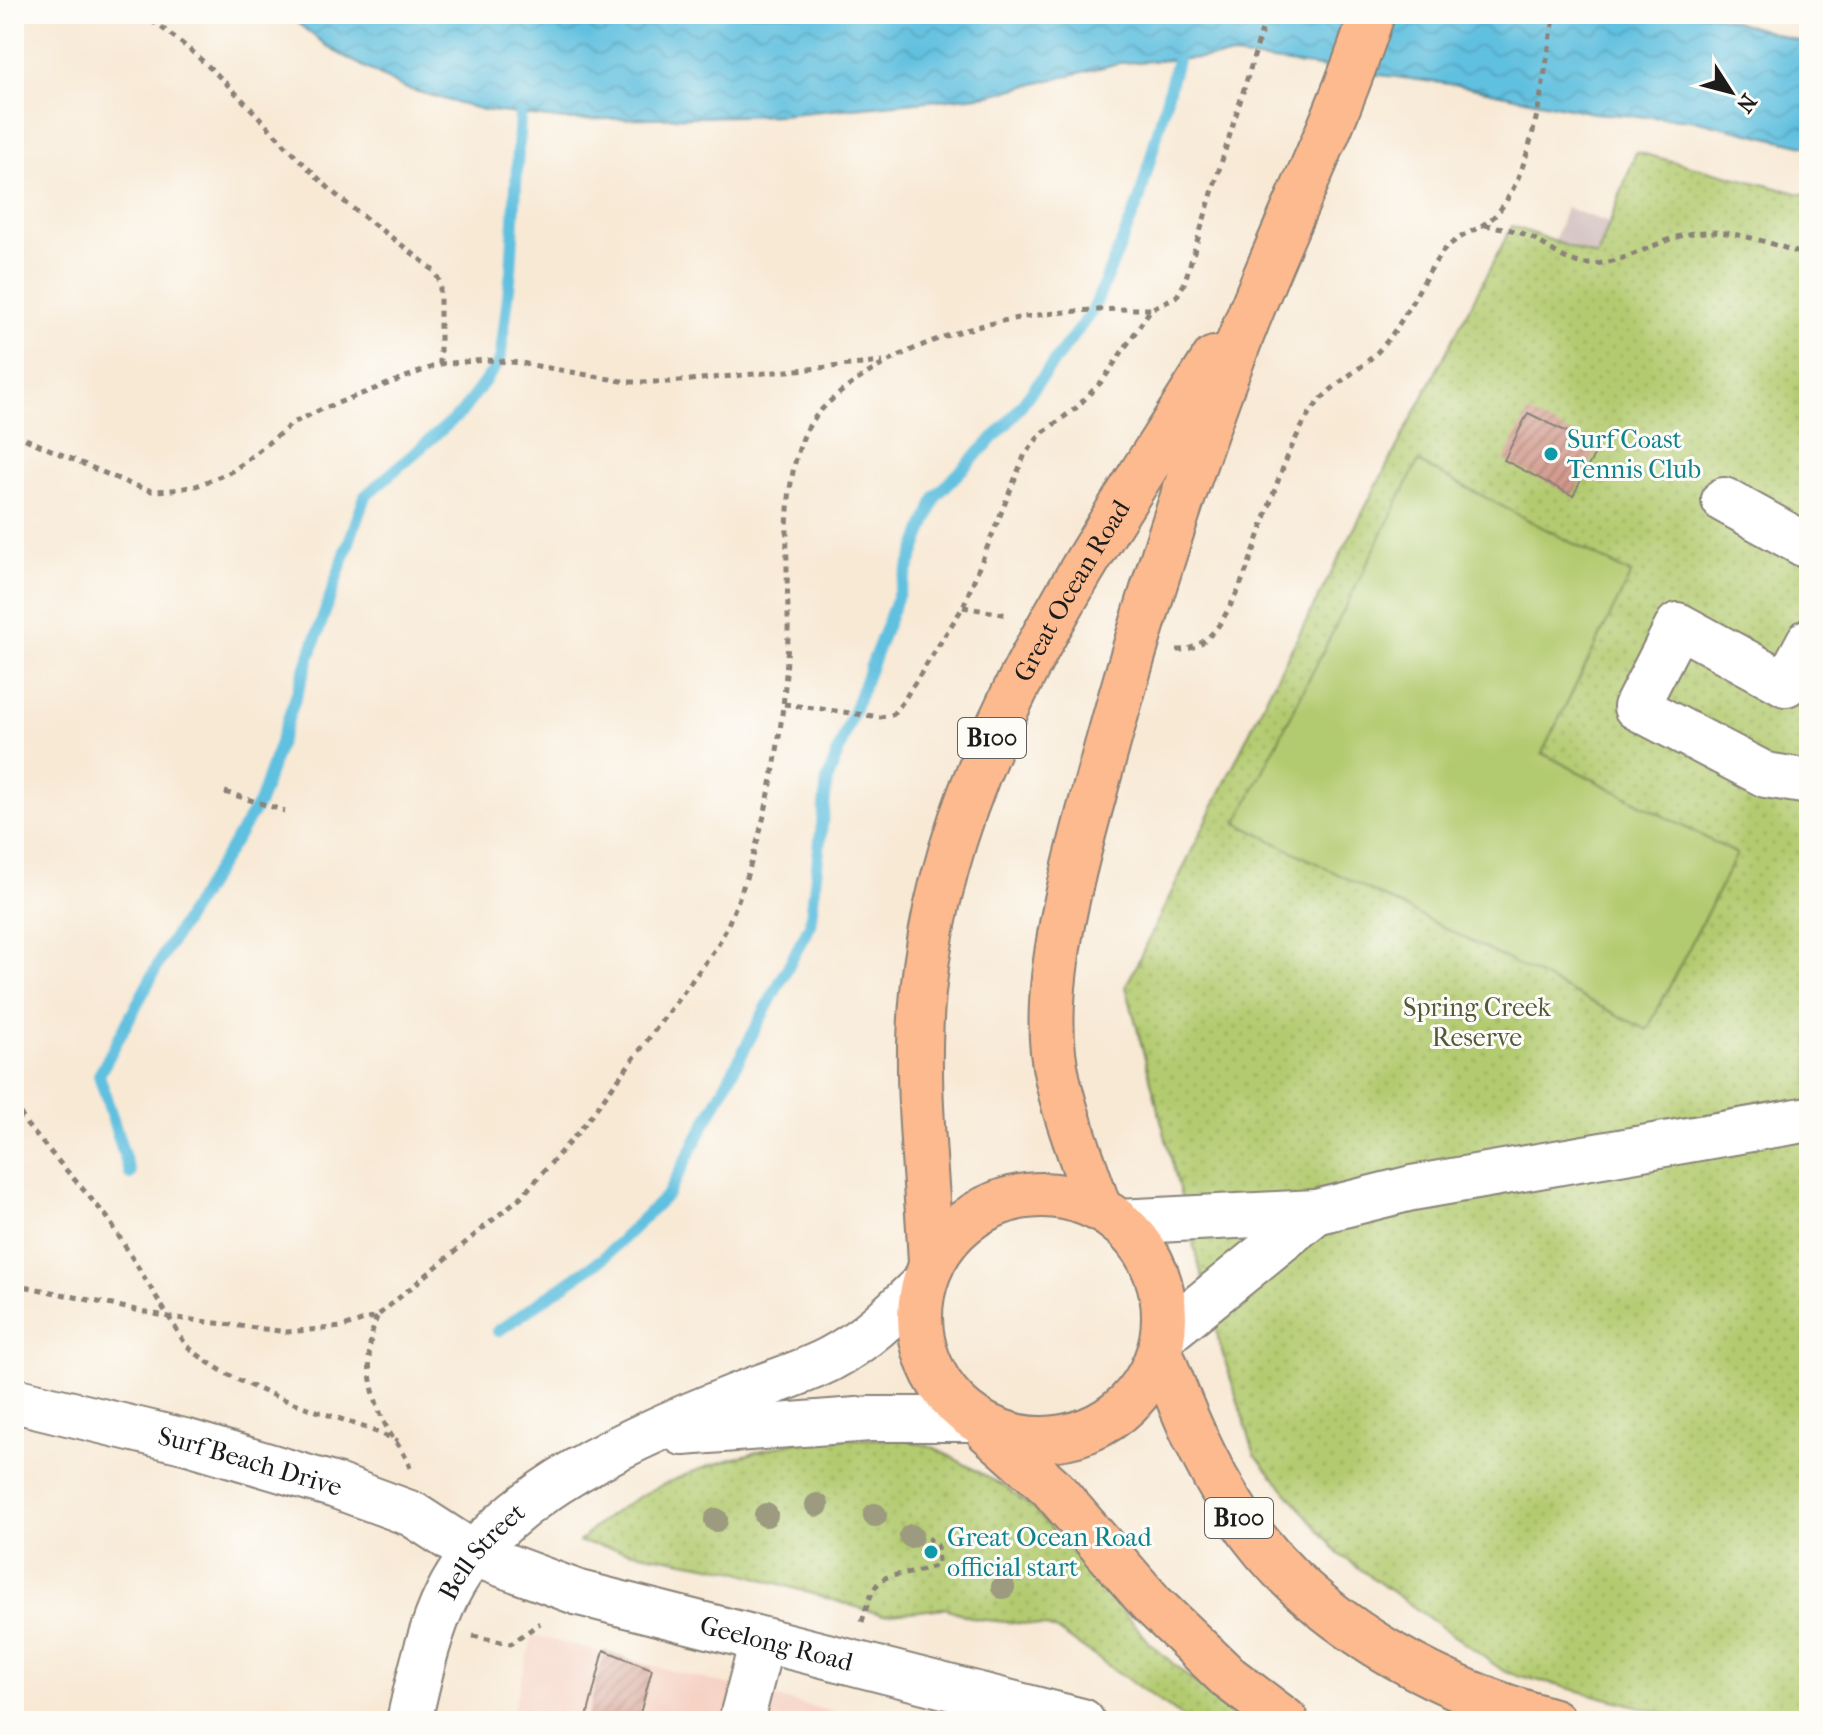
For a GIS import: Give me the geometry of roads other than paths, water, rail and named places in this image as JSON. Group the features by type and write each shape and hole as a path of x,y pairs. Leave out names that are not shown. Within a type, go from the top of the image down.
{"main road":[{"name":"Great Ocean Road","path":"1109,1215 1057,1074 1051,1028 1057,955 1086,823 1135,643 1168,538 1265,277 1341,104 1372,14"},
{"name":"Great Ocean Road","path":"928,1274 920,1028 929,942 949,851 1003,710 1043,633 1265,277"},
{"path":"928,1274 958,1230 974,1215 1004,1201 1036,1195 1068,1198 1109,1215"},
{"name":"B100","path":"977,1422 1015,1438 1040,1439 1088,1431 1119,1412 1144,1385 1161,1343 1164,1304 1156,1273 1140,1245 1109,1215"},
{"name":"B100","path":"928,1274 919,1318 924,1353 939,1386 1051,1487 1152,1604 1229,1678 1286,1721"},
{"name":"B100","path":"1161,1343 1192,1431 1221,1487 1263,1548 1298,1584 1375,1643 1423,1671 1481,1699 1553,1721"}],"street":[{"path":"1724,500 1809,547"},
{"path":"1809,641 1786,684 1678,625 1636,707 1766,775 1809,782"},
{"path":"1109,1215 1316,1212 1412,1188 1809,1119"},
{"path":"1161,1343 1316,1212"},
{"name":"Bell Street","path":"409,1721 434,1628 449,1592 496,1528 550,1488 633,1443 720,1402 830,1359 879,1326 928,1274"},
{"name":"Surf Beach Drive","path":"14,1400 188,1442 336,1486 412,1514 474,1554"},
{"name":"Bell Street","path":"633,1443 668,1435 749,1426 870,1419 977,1422"},
{"name":"Geelong Road","path":"474,1554 579,1593 1082,1721"},
{"path":"741,1721 762,1641"}],"water":[{"path":"286,14 1711,14 1809,44 1809,147 1694,120 1593,113 1457,85 1235,56 1119,63 990,95 780,115 565,120 483,110 404,88 332,50"}],"waterway":[{"path":"498,1331 602,1259 668,1194 810,925 827,781 936,496 1007,424 1093,310 1139,201 1177,60"},
{"path":"130,1174 99,1075 166,950 259,803 365,496 461,413 500,361 511,272 520,115"}],"place":[{"name":"Surf Coast Tennis Club","path":"1551,454"},
{"name":"Great Ocean Road official start","path":"931,1552"}],"park label":[{"name":"Spring Creek Reserve","path":"1477,1022"}]}
